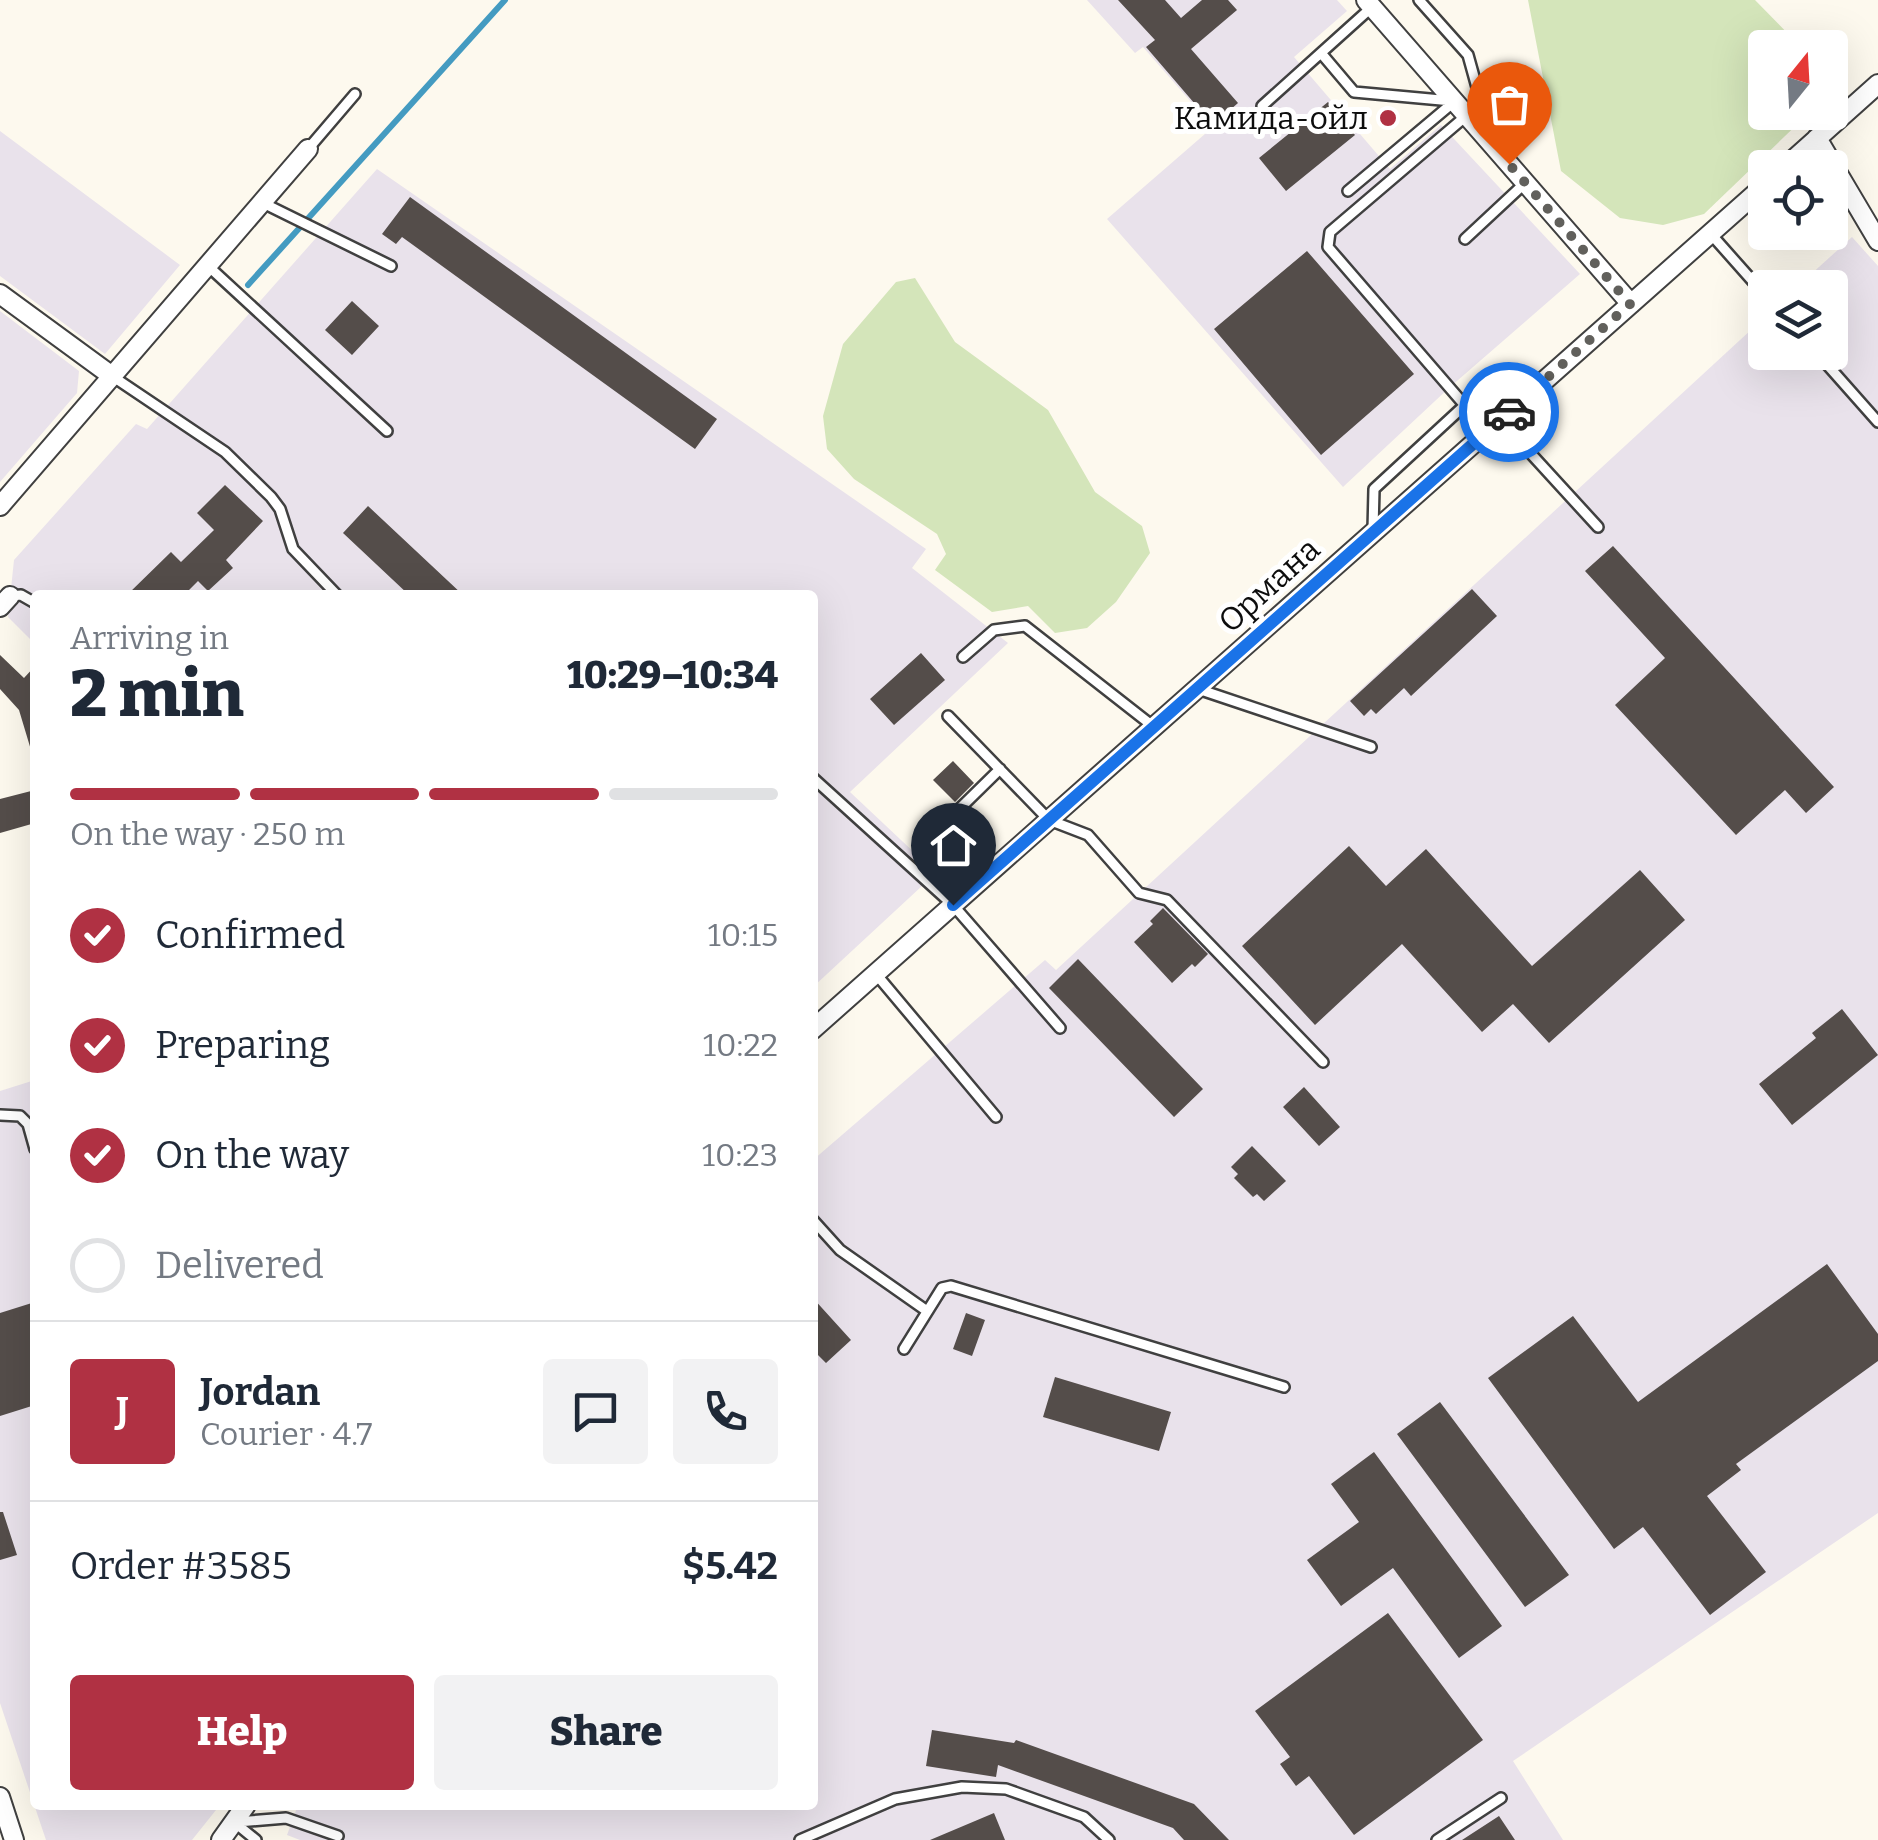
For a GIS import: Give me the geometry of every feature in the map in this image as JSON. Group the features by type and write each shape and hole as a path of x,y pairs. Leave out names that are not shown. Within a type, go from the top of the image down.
{"street":[{"path":"1369,4 1630,304"},
{"path":"1804,150 1878,84"},
{"path":"1818,138 1872,218 1878,241"},
{"path":"0,506 308,149"},
{"name":"Ормана","path":"818,1025 1748,200"},
{"path":"0,294 112,376"},
{"path":"0,1797 14,1840"},
{"path":"221,1840 242,1810"}],"lane":[{"path":"1419,0 1468,55 1493,146"},
{"path":"1262,106 1369,4"},
{"path":"1321,53 1354,92 1461,109"},
{"path":"308,149 355,94"},
{"path":"1348,191 1461,109"},
{"path":"1461,109 1330,232 1328,247 1465,405 1494,425 1598,527"},
{"path":"1465,239 1525,183"},
{"path":"262,202 391,266"},
{"path":"1710,233 1748,276"},
{"path":"208,265 388,431"},
{"path":"1832,370 1878,422"},
{"path":"112,376 225,452 260,486 280,508 293,550 332,590"},
{"path":"1373,533 1374,489 1465,405"},
{"path":"5,601 22,595 30,600"},
{"path":"964,657 994,630 1025,626 1154,728"},
{"path":"1197,689 1371,747"},
{"path":"948,716 1049,820 1088,835 1139,893 1166,900 1323,1062"},
{"path":"960,899 942,860 946,823 1000,769"},
{"path":"818,783 960,899 1060,1028"},
{"path":"876,974 996,1117"},
{"path":"0,1116 20,1116 30,1131"},
{"path":"818,1226 840,1250 927,1311"},
{"path":"904,1349 942,1288 951,1286 1284,1386"},
{"path":"800,1840 895,1799 962,1787 1006,1788 1084,1817 1109,1840"},
{"path":"1437,1840 1501,1798"},
{"path":"234,1822 286,1818 338,1836"},
{"path":"234,1822 256,1840"}],"shaded area":[{"path":"1087,0 1337,0 1347,11 1294,57 1390,169 1441,125 1580,274 1343,487 1107,219 1213,127 1143,47 1135,53"},
{"path":"0,131 180,265 105,354 0,276"},
{"path":"377,169 926,549 912,568 1008,643 850,792 936,873 818,982 818,590 30,590 30,639 8,617 14,560 136,424 147,429"},
{"path":"1852,237 1878,266 1878,1513 1513,1761 1563,1840 300,1840 287,1835 296,1810 818,1810 818,1156 1045,960 1056,970 1748,333 1748,370 1848,370 1848,270 1816,270 1838,250 1848,250"},
{"path":"0,311 79,371 77,393 0,482"},
{"path":"30,1082 30,1792 0,1703 0,1091"},
{"path":"36,1810 216,1810 192,1840 46,1840"}],"green space":[{"path":"1528,0 1755,0 1784,30 1748,30 1748,130 1791,130 1771,150 1748,150 1748,172 1704,214 1663,225 1620,218 1561,171"},
{"path":"915,278 955,342 1048,410 1095,492 1142,526 1150,553 1116,602 1087,628 1055,633 1028,606 992,612 935,570 946,554 937,534 854,479 827,449 823,416 843,344 896,282"}],"building":[{"path":"1118,0 1165,0 1181,18 1202,0 1228,0 1237,10 1191,49 1238,103 1213,125 1146,47 1155,40"},
{"path":"1328,102 1355,135 1286,191 1259,158"},
{"path":"410,197 717,419 695,449 402,237 396,244 382,234"},
{"path":"1307,251 1414,374 1321,455 1214,329"},
{"path":"352,301 379,326 352,355 325,330"},
{"path":"225,485 263,521 226,560 233,568 209,590 198,581 189,590 132,590 171,552 181,562 214,530 197,513"},
{"path":"368,506 458,590 404,590 343,533"},
{"path":"1613,546 1834,787 1806,813 1785,790 1736,835 1615,705 1665,658 1585,571"},
{"path":"1472,589 1497,616 1411,696 1404,688 1376,714 1371,709 1364,716 1350,701"},
{"path":"921,653 945,680 894,725 870,699"},
{"path":"0,655 24,678 30,671 30,747 19,710 0,689"},
{"path":"953,761 974,783 955,802 933,780"},
{"path":"30,791 30,824 0,833 0,799"},
{"path":"1349,846 1386,886 1426,849 1532,966 1640,870 1685,920 1549,1043 1513,1004 1482,1032 1402,944 1315,1025 1242,946"},
{"path":"1163,908 1208,954 1172,983 1134,942"},
{"path":"1078,959 1203,1089 1174,1117 1049,988"},
{"path":"1842,1009 1878,1055 1792,1125 1759,1084 1816,1038 1812,1033"},
{"path":"1304,1087 1340,1127 1319,1146 1283,1107"},
{"path":"1252,1146 1286,1181 1264,1201 1257,1194 1253,1197 1234,1178 1238,1174 1231,1167"},
{"path":"1827,1264 1878,1334 1878,1361 1736,1464 1741,1470 1707,1496 1766,1572 1710,1615 1643,1527 1614,1549 1488,1378 1573,1316 1638,1402"},
{"path":"30,1304 30,1407 0,1416 0,1313"},
{"path":"818,1304 851,1340 826,1363 818,1355"},
{"path":"966,1313 985,1320 972,1356 953,1349"},
{"path":"1055,1377 1171,1412 1159,1451 1043,1417"},
{"path":"1440,1402 1569,1575 1525,1607 1397,1434"},
{"path":"1374,1452 1502,1626 1459,1658 1393,1568 1341,1606 1307,1560 1359,1522 1331,1484"},
{"path":"0,1512 17,1555 0,1560"},
{"path":"1388,1613 1483,1740 1354,1835 1309,1776 1296,1786 1280,1764 1290,1757 1255,1711"},
{"path":"932,1730 1014,1743 1016,1740 1194,1804 1229,1840 1184,1840 1173,1828 998,1765 996,1777 926,1766"},
{"path":"994,1813 1005,1840 930,1840"},
{"path":"1499,1816 1515,1840 1462,1840"}],"waterway":[{"path":"248,285 505,0"}],"way so far":[{"path":"1509,164 1630,304 1509,412"}],"place":[{"name":"Камида-ойл","path":"1388,118"}],"route":[{"path":"953,905 1509,412"}]}
